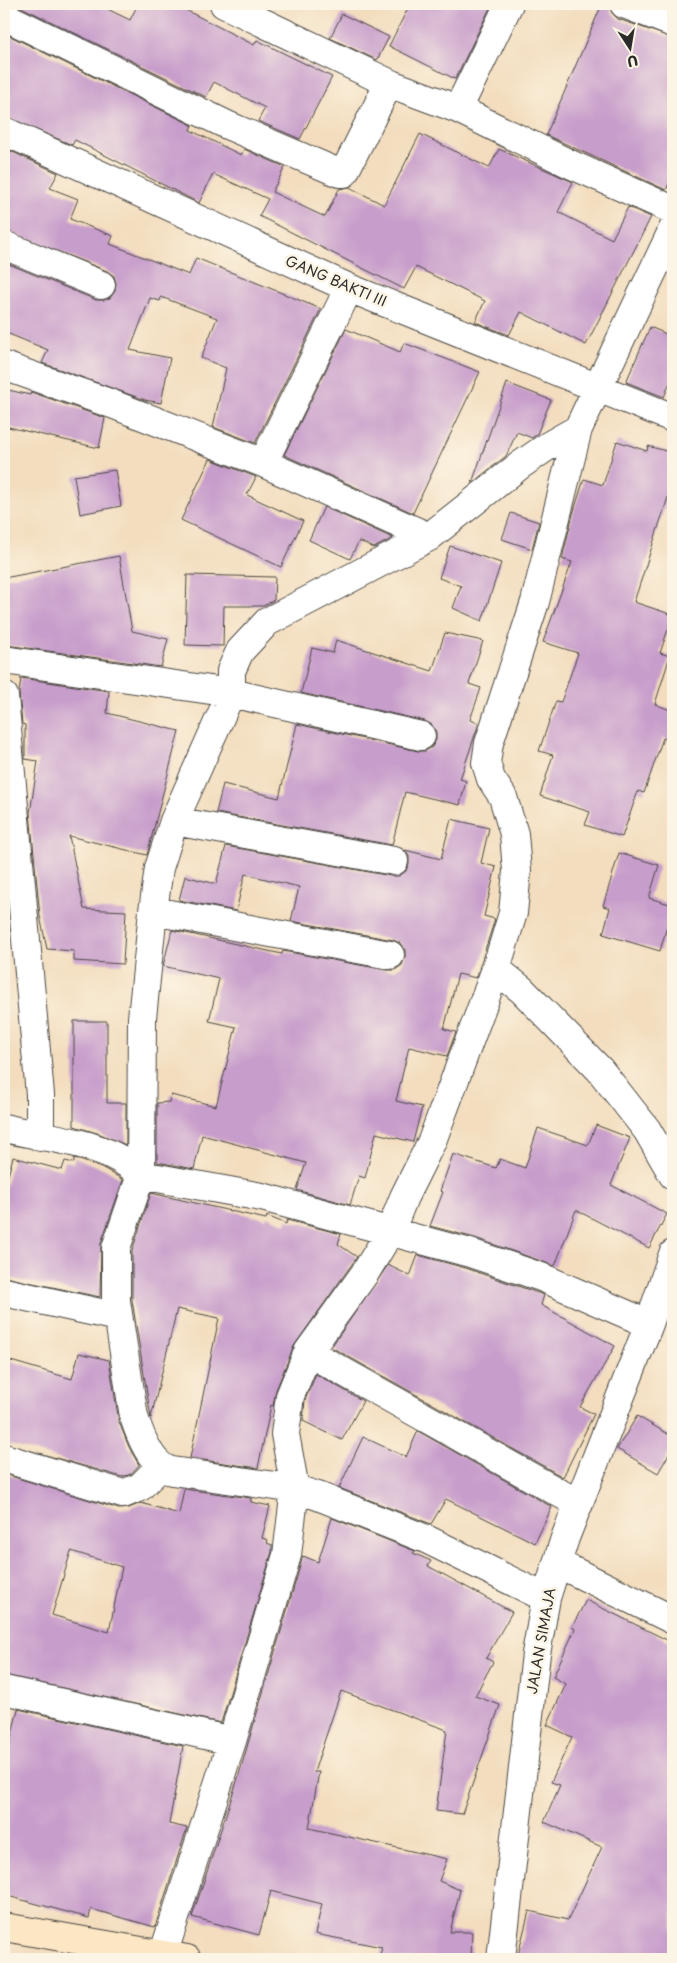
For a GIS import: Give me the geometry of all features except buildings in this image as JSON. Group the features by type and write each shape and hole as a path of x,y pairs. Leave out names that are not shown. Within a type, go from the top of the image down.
{"street":[{"path":"224,4 391,84 458,109 570,164 673,210"},
{"path":"458,109 509,4"},
{"path":"624,4 673,23"},
{"path":"4,16 226,125 339,173 344,173 347,170 378,105 391,84"},
{"name":"GANG BAKTI III","path":"4,131 349,288 673,418"},
{"path":"4,1927 134,1955 175,1957 232,1741 287,1555 295,1490 284,1425 290,1396 308,1352 365,1273 390,1232 404,1197 432,1141 496,969 513,913 517,871 514,834 503,797 491,778 486,763 489,743 535,602 578,429 673,228"},
{"path":"4,245 101,285"},
{"path":"263,463 349,288"},
{"path":"4,366 112,404 263,463 429,537"},
{"path":"546,1598 426,1539 372,1516 295,1490 172,1471 160,1467 139,1434 134,1417 118,1317 116,1248 141,1175 142,1018 159,868 174,821 230,693 231,671 240,651 267,622 429,537 519,466 548,446 578,429"},
{"path":"4,660 230,693 421,736"},
{"path":"4,696 40,1095 40,1137"},
{"path":"174,821 394,861"},
{"path":"153,911 390,955"},
{"path":"496,969 522,990 610,1082 647,1130 673,1175"},
{"path":"4,1128 80,1144 115,1156 128,1162 141,1175 262,1197 470,1253 541,1277 649,1324"},
{"name":"JALAN SIMAJA","path":"501,1959 536,1654 546,1598 557,1563 649,1324 673,1254"},
{"path":"4,1292 118,1317"},
{"path":"308,1352 579,1504"},
{"path":"4,1458 123,1494 140,1487 160,1467"},
{"path":"557,1563 673,1620"},
{"path":"4,1690 232,1741"}]}
